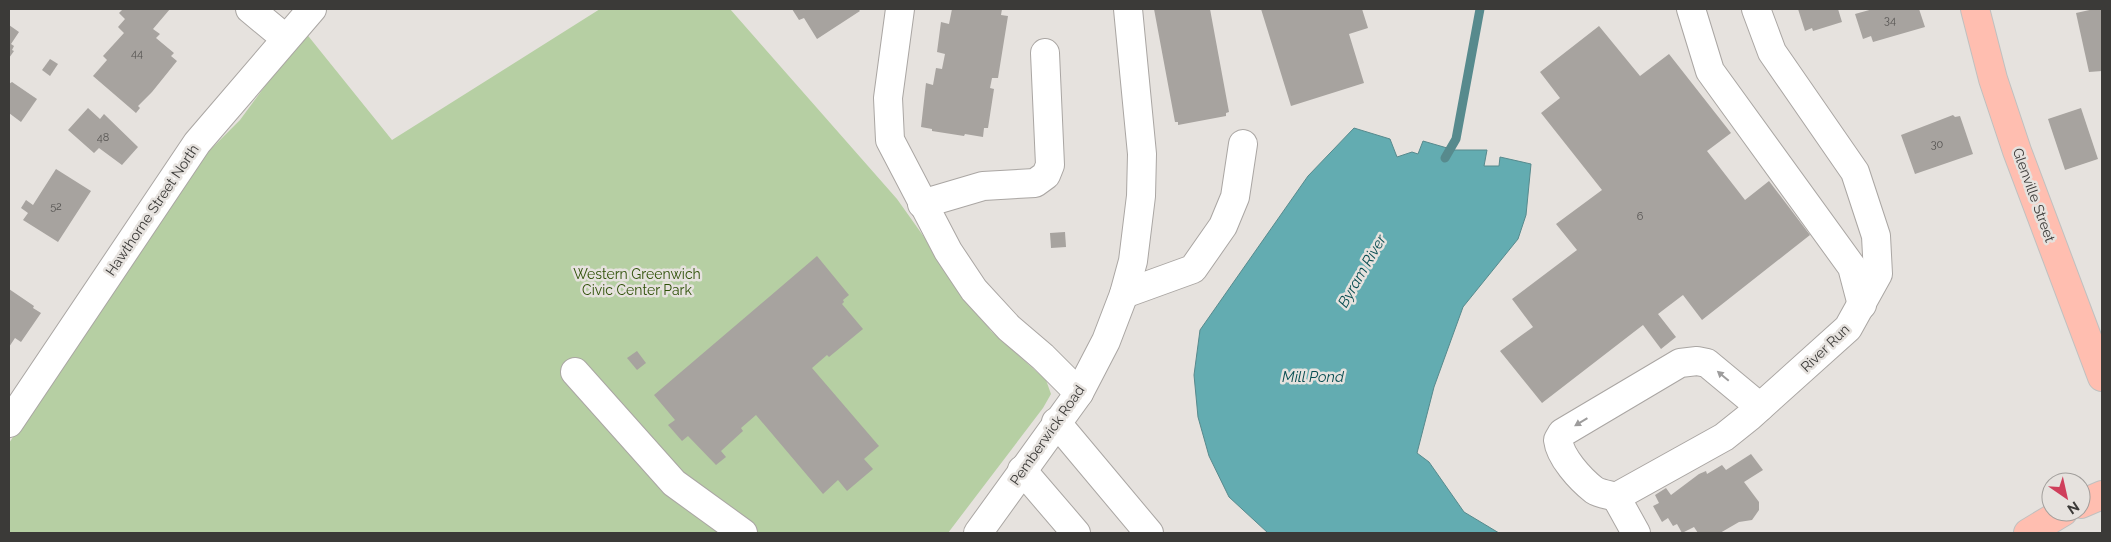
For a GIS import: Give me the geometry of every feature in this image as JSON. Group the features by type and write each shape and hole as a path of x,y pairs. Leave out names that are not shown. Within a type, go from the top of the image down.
{"main road":[{"name":"Glenville Street","path":"1975,9 1993,79 2017,151 2102,377"},
{"path":"2028,533 2046,522"}],"street":[{"path":"250,9 285,38"},
{"name":"Hawthorne Street North","path":"14,405 197,142 312,9"},
{"path":"900,9 888,98 890,140 948,251 974,290 1009,328 1042,357 1078,393"},
{"name":"Pemberwick Road","path":"978,533 1078,393 1106,341 1124,294 1133,261 1141,196 1142,154 1128,9"},
{"path":"1691,9 1710,71 1852,267 1862,305"},
{"name":"River Run","path":"1616,497 1724,437 1760,407 1848,328 1878,274 1876,236 1855,172 1772,52 1756,9"},
{"path":"922,204 968,189 1035,183 1046,175 1050,165 1045,53"},
{"path":"1124,294 1193,269 1223,226 1235,197 1243,144"},
{"path":"1636,533 1616,497 1595,491 1559,449 1558,440 1562,433 1680,363 1707,363 1760,407"},
{"path":"575,372 674,483 743,533"},
{"path":"1056,422 1149,533"},
{"path":"1022,470 1076,533"}],"green space":[{"name":"Western Greenwich Civic Center Park","path":"600,9 730,9 897,199 991,331 1046,380 1051,394 1043,408 948,533 9,533 9,443 197,163 240,120 305,32 392,140"}],"water":[{"name":"Mill Pond","path":"1354,128 1390,139 1397,157 1412,152 1418,154 1423,141 1454,150 1487,150 1484,166 1499,166 1500,157 1531,164 1526,215 1518,239 1463,307 1434,387 1417,453 1429,462 1464,512 1499,533 1268,533 1229,497 1209,456 1198,417 1194,375 1200,330 1308,176"}],"building":[{"path":"123,9 170,9 153,29 160,34 156,38 174,53 171,56 177,61 138,106 140,108 136,113 93,76 107,60 103,56 124,33 118,27 125,19 119,13"},
{"path":"792,9 858,9 860,11 817,39 804,18 799,20"},
{"path":"952,9 1002,9 1001,15 1008,16 998,78 992,78 990,88 994,89 988,128 984,128 983,137 932,131 932,129 921,127 926,83 933,85 936,68 942,69 945,54 937,52 941,22 949,24"},
{"path":"1154,9 1210,9 1229,112 1226,113 1226,116 1178,125 1178,122 1175,122"},
{"path":"1261,9 1362,9 1368,28 1349,34 1364,83 1291,106"},
{"path":"1798,9 1838,9 1842,22 1813,31 1812,28 1805,31"},
{"path":"1873,9 1919,9 1925,27 1873,42 1871,36 1863,39 1855,14"},
{"path":"2102,9 2102,71 2089,72 2076,13"},
{"path":"9,25 19,32 11,44 14,46 12,50 14,51 9,58"},
{"path":"1599,26 1640,76 1669,54 1731,133 1707,151 1745,200 1769,181 1810,235 1702,320 1683,295 1658,314 1676,337 1661,349 1643,325 1542,403 1500,351 1533,327 1512,299 1577,250 1556,224 1602,190 1541,113 1560,98 1540,72"},
{"path":"50,59 58,64 50,76 42,70"},
{"path":"12,82 37,99 21,122 9,113 9,84"},
{"path":"88,108 100,119 104,114 138,147 122,165 99,148 94,153 68,130"},
{"path":"2081,108 2098,159 2065,170 2048,119"},
{"path":"1953,115 1955,117 1960,116 1973,154 1915,174 1901,135"},
{"path":"56,169 91,191 58,242 23,220 28,213 21,208 26,200 33,205"},
{"path":"1065,232 1066,247 1051,248 1050,233"},
{"path":"817,256 849,295 843,300 842,304 863,329 829,357 827,355 812,368 879,446 864,459 873,469 847,491 838,480 823,494 756,415 741,428 743,431 721,451 726,457 716,465 688,436 682,441 668,425 675,420 654,395"},
{"path":"9,289 41,313 21,342 15,338 9,347"},
{"path":"637,351 646,363 637,370 627,358"},
{"path":"1751,454 1763,470 1744,482 1759,502 1759,510 1752,520 1739,522 1720,533 1698,533 1694,527 1682,533 1677,524 1673,526 1668,518 1662,522 1653,506 1659,503 1655,495 1666,488 1671,495 1699,474 1706,471 1707,474 1722,465 1726,470"}],"waterway":[{"name":"Byram River","path":"1445,158 1456,139 1480,9"}]}
